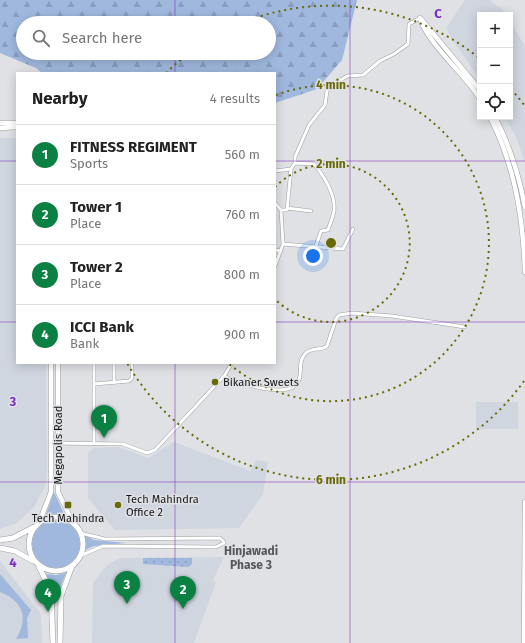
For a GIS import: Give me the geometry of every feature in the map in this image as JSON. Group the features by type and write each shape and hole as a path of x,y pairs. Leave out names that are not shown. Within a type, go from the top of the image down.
{"main road":[{"path":"420,18 477,89"},
{"path":"491,120 505,151 514,179 524,238 525,272"},
{"path":"496,120 512,156 519,177 525,207"},
{"path":"0,123 16,123"},
{"path":"0,128 16,127"},
{"name":"Megapolis Road","path":"39,523 51,492 51,364"},
{"name":"Megapolis Road","path":"58,364 58,492 73,523"},
{"path":"524,643 525,502"},
{"path":"34,561 29,544 29,538 39,523 56,517 73,523 80,533 82,545 80,556 72,566 61,596 60,643"},
{"path":"0,540 13,538 35,527"},
{"path":"0,548 15,551 49,571 55,572 72,566"},
{"path":"38,565 52,591 53,643"}],"street":[{"path":"287,208 291,169 295,163 309,125 325,105 327,90 347,76 363,75 380,61 404,48 408,44 409,24 420,18"},
{"path":"295,163 314,164 328,184 333,201 334,210 328,230 321,231 316,246"},
{"path":"276,170 291,169"},
{"path":"276,203 281,210 283,244 276,264"},
{"path":"281,210 287,208 311,211"},
{"path":"283,244 343,249 354,229"},
{"path":"276,250 281,251"},
{"path":"224,376 237,382 258,387 290,389 296,385 299,379 302,359 305,353 311,350 324,349 327,346 339,314 352,313 392,316 465,327"},
{"path":"94,364 94,443"},
{"path":"114,364 114,383"},
{"path":"94,384 127,383 131,380 132,364"},
{"path":"51,443 123,444 147,453 155,450 224,376 231,364"},
{"path":"80,533 104,539 220,538 224,543 216,547 103,546 80,556"}],"shaded area":[{"path":"465,0 489,0 501,8 503,12 477,12 477,76 446,28"},
{"path":"513,27 525,46 525,163 516,137 507,120 513,120"},
{"path":"0,138 16,138 16,364 46,364 47,472 46,484 35,506 17,523 0,529"},
{"path":"476,402 518,402 518,429 476,429"},
{"path":"174,442 250,471 256,460 268,462 263,494 239,528 115,530 88,498 88,453 93,448 119,447 148,458"},
{"path":"224,557 213,580 216,582 194,643 92,643 93,583 107,565 120,558"},
{"path":"0,561 41,614 42,643 0,643"}],"green space":[{"path":"0,0 357,0 342,60 317,89 276,103 276,72 41,72 36,68 17,60 276,60 276,16 16,16 16,60 0,53"},
{"path":"54,492 65,516 54,515 45,517"},
{"path":"51,520 61,520 73,527 80,539 80,549 73,561 61,568 51,568 43,564 36,557 32,549 32,539 36,531 43,524"},
{"path":"84,535 94,540 126,543 94,546 85,550"},
{"path":"143,558 192,558 192,564 188,567 143,564"},
{"path":"66,573 56,598 46,574 56,575"},
{"path":"0,574 31,610 27,618 28,638 16,639 22,624 22,611 14,600 0,592"}],"place":[{"name":"Bikaner Sweets","path":"215,382"},
{"name":"FITNESS REGIMENT","path":"104,438"},
{"name":"Tech Mahindra","path":"68,505"},
{"name":"Tech Mahindra Office 2","path":"118,505"},
{"name":"Tower 2","path":"127,604"},
{"name":"Tower 1","path":"183,609"},
{"name":"ICCI Bank","path":"48,612"}],"district":[{"name":"Hinjawadi Phase 3","path":"251,558"}]}
